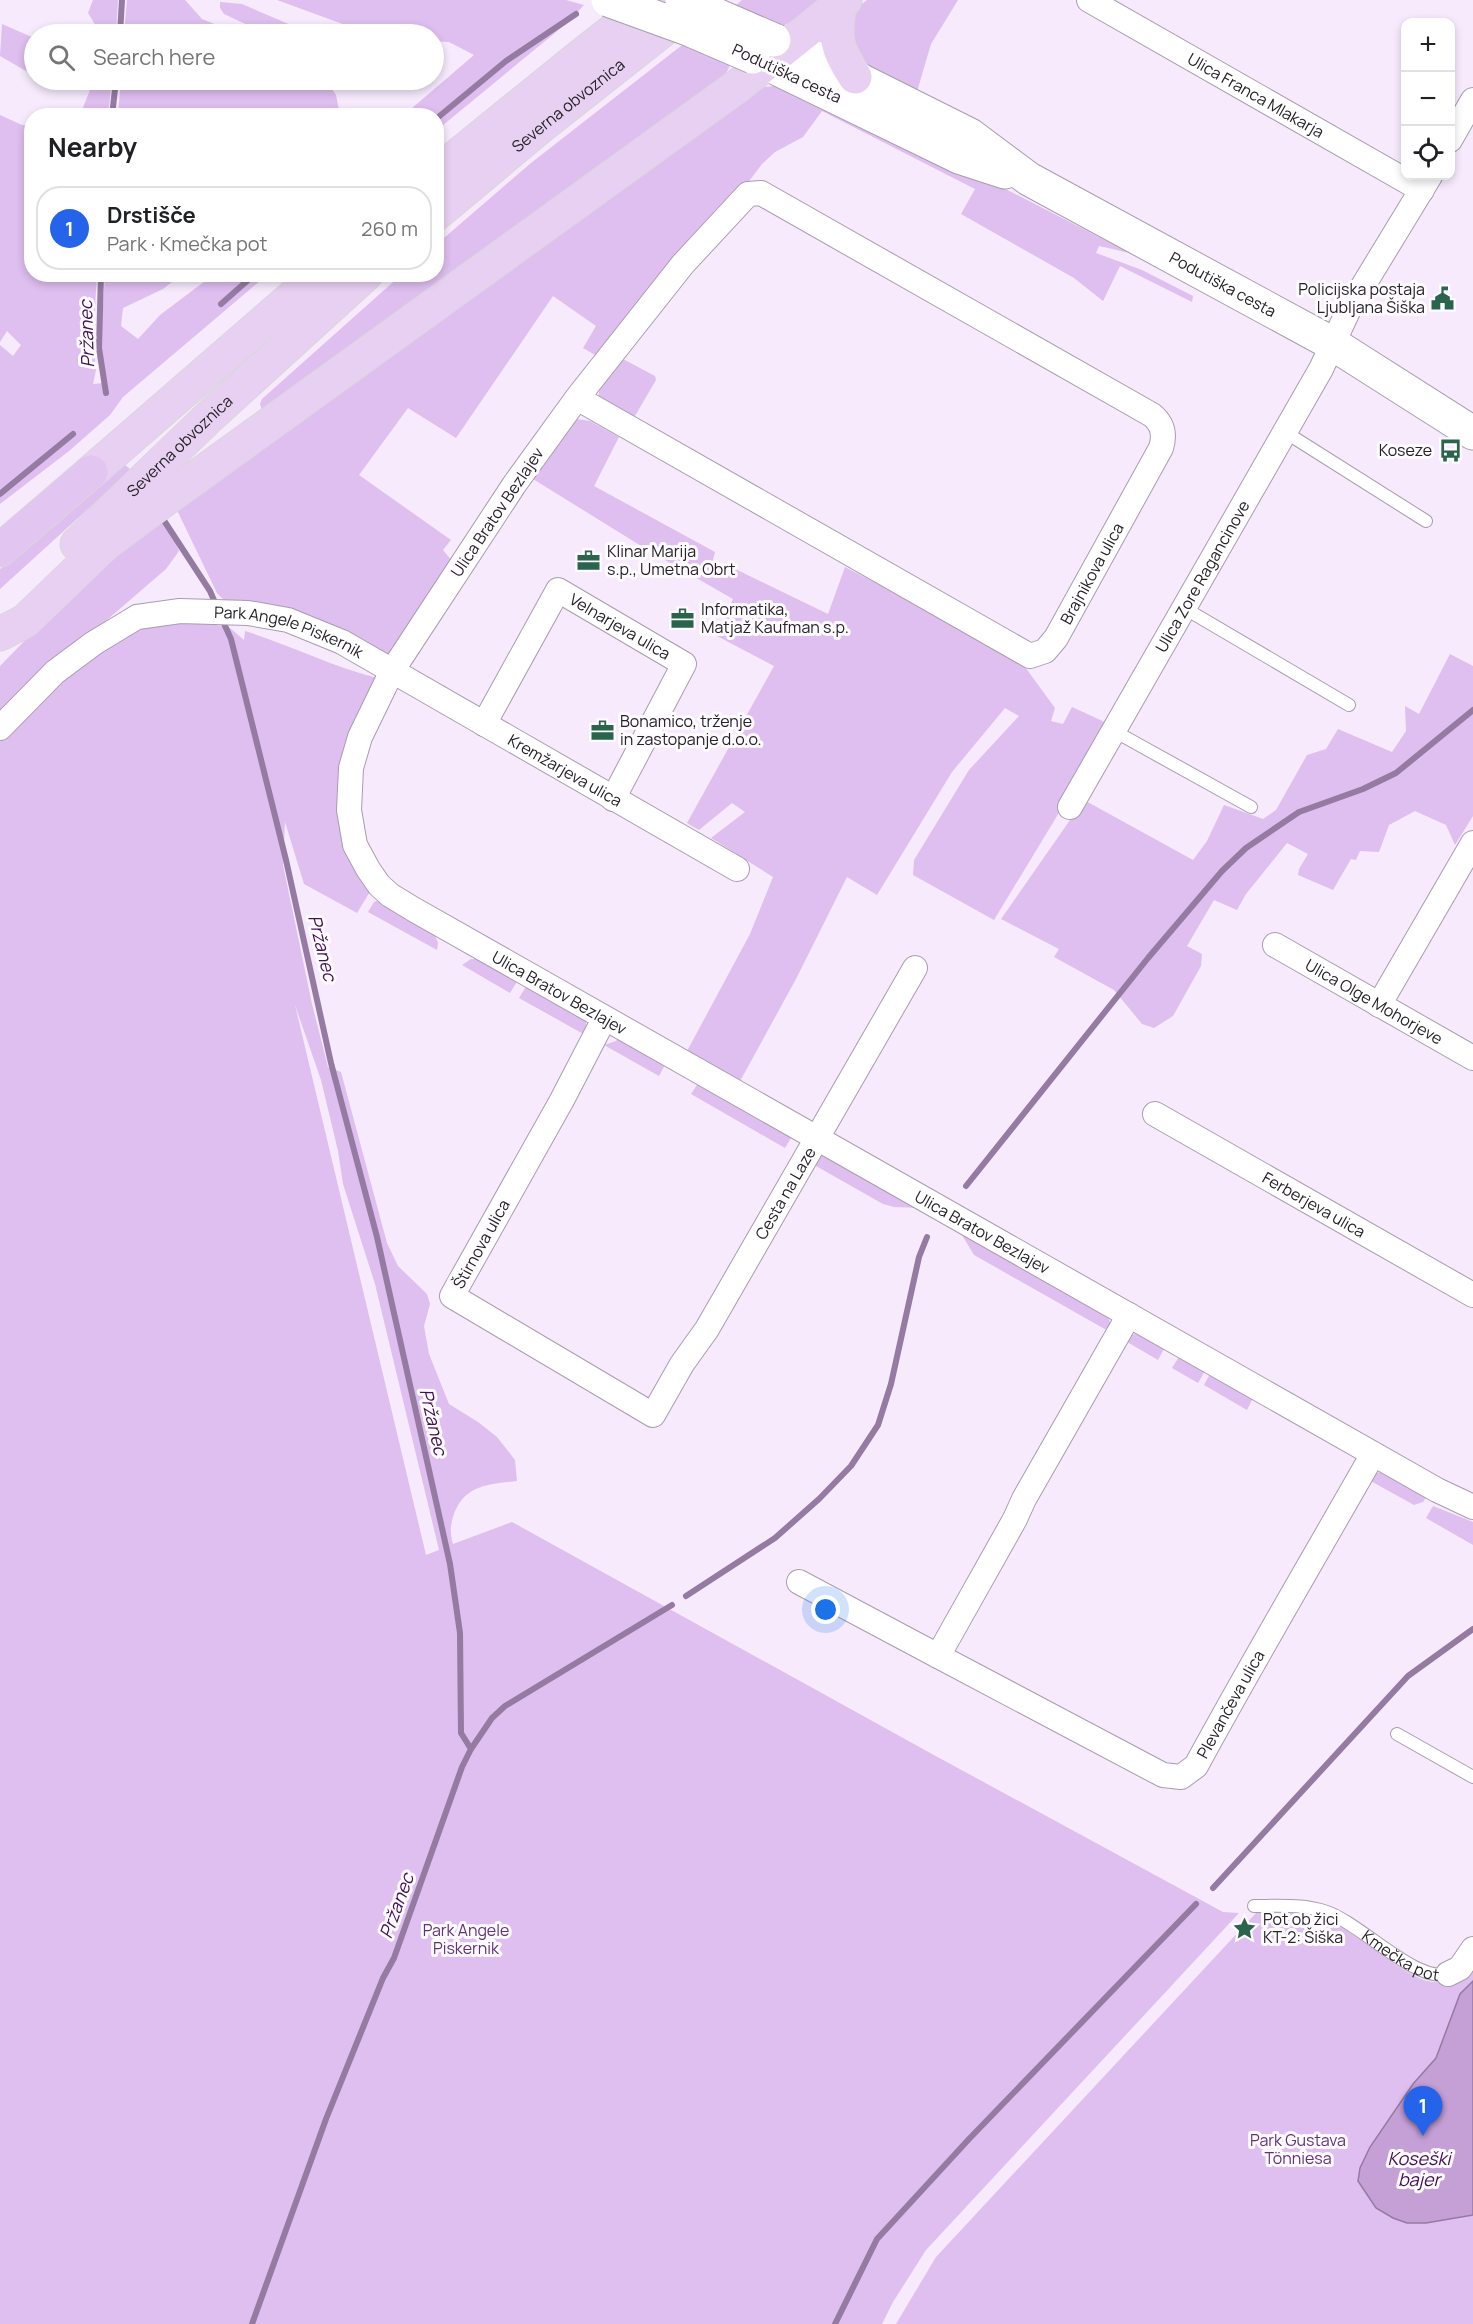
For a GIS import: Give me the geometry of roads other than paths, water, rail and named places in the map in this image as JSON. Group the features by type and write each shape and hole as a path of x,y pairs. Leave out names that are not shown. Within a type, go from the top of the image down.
{"highway":[{"name":"Severna obvoznica","path":"444,166 652,0"},
{"name":"Severna obvoznica","path":"444,207 540,127 702,0"},
{"path":"0,634 25,621 105,544 771,51 842,2"},
{"path":"842,2 836,40 855,77"},
{"path":"0,550 310,282"},
{"name":"Severna obvoznica","path":"0,622 169,455 357,282"},
{"path":"0,525 24,508 91,472"}],"main road":[{"name":"Podutiška cesta","path":"608,0 688,29 855,77 970,135 1029,179 1333,344 1473,433"},
{"name":"Podutiška cesta","path":"682,0 959,157 1029,179"}],"street":[{"name":"Ulica Franca Mlakarja","path":"1089,0 1426,183"},
{"path":"1455,131 1473,100"},
{"name":"Ulica Zore Ragancinove","path":"1071,807 1285,432 1333,344 1349,309 1426,183"},
{"name":"Brajnikova ulica","path":"577,398 1019,652 1029,656 1045,651 1056,638 1161,447 1163,433 1158,420 760,193"},
{"name":"Ulica Bratov Bezlajev","path":"760,193 744,197 683,264 577,398 514,485 392,671 360,737 351,768 349,810 356,845 368,869 390,895 604,1019 817,1137 1443,1494 1473,1507"},
{"name":"Velnarjeva ulica","path":"484,724 558,590 684,663 613,799"},
{"name":"Park Angele Piskernik","path":"0,728 55,672 94,643 137,617 180,611 248,613 288,620 342,642 392,671"},
{"name":"Kremžarjeva ulica","path":"392,671 737,869"},
{"path":"1379,1005 1473,843"},
{"name":"Ulica Olge Mohorjeve","path":"1275,945 1473,1058"},
{"name":"Cesta na Laze","path":"653,1415 682,1364 707,1329 915,968"},
{"name":"Štirnova ulica","path":"604,1019 562,1100 452,1296 653,1415"},
{"name":"Ferberjeva ulica","path":"1155,1114 1473,1294"},
{"path":"938,1656 1129,1315"},
{"name":"Plevančeva ulica","path":"799,1582 1163,1775 1181,1777 1196,1766 1256,1656 1373,1454"},
{"name":"Kmečka pot","path":"1448,1974 1460,1968 1473,1949"}],"lane":[{"path":"1285,432 1426,521"},
{"path":"1184,608 1349,705"},
{"path":"1114,731 1251,807"},
{"path":"1397,1734 1473,1777"},
{"name":"Kmečka pot","path":"1254,1906 1307,1907 1326,1912 1343,1919 1421,1972 1439,1976 1448,1974"}],"water":[{"name":"Koseški bajer","path":"1473,1981 1473,2215 1426,2223 1407,2223 1376,2208 1358,2181 1360,2168 1370,2147 1413,2084 1436,2058 1460,1994"}],"waterway":[{"name":"Pržanec","path":"121,24 122,0"},
{"path":"444,112 506,61 576,14"},
{"name":"Pržanec","path":"113,108 115,90"},
{"name":"Pržanec","path":"101,282 99,348 106,393"},
{"path":"221,304 246,282"},
{"path":"0,494 73,434"},
{"name":"Pržanec","path":"163,519 210,591 216,605"},
{"name":"Pržanec","path":"221,617 231,639 286,860 331,1063 377,1237 450,1564 460,1633 461,1733 471,1749 462,1767 394,1958 383,1978 326,2119 252,2324"},
{"path":"966,1186 1148,958 1222,871 1246,848 1299,812 1363,789 1396,773 1473,710"},
{"path":"686,1596 775,1538 819,1499 851,1466 878,1425 891,1384 919,1257 927,1237"},
{"path":"471,1749 492,1718 505,1706 672,1605"},
{"path":"1213,1888 1408,1676 1473,1629"},
{"path":"835,2324 877,2239 969,2139 1196,1904"}],"place":[{"name":"Policijska postaja Ljubljana Šiška","path":"1443,298"},
{"name":"Koseze","path":"1450,450"},
{"name":"Klinar Marija s.p., Umetna Obrt","path":"589,560"},
{"name":"Informatika, Matjaž Kaufman s.p.","path":"683,618"},
{"name":"Bonamico, trženje in zastopanje d.o.o.","path":"602,730"},
{"name":"Pot ob žici KT-2: Šiška","path":"1245,1928"},
{"name":"Drstišče","path":"1423,2136"}],"park label":[{"name":"Park Gustava Tönniesa","path":"1298,2149"}]}
